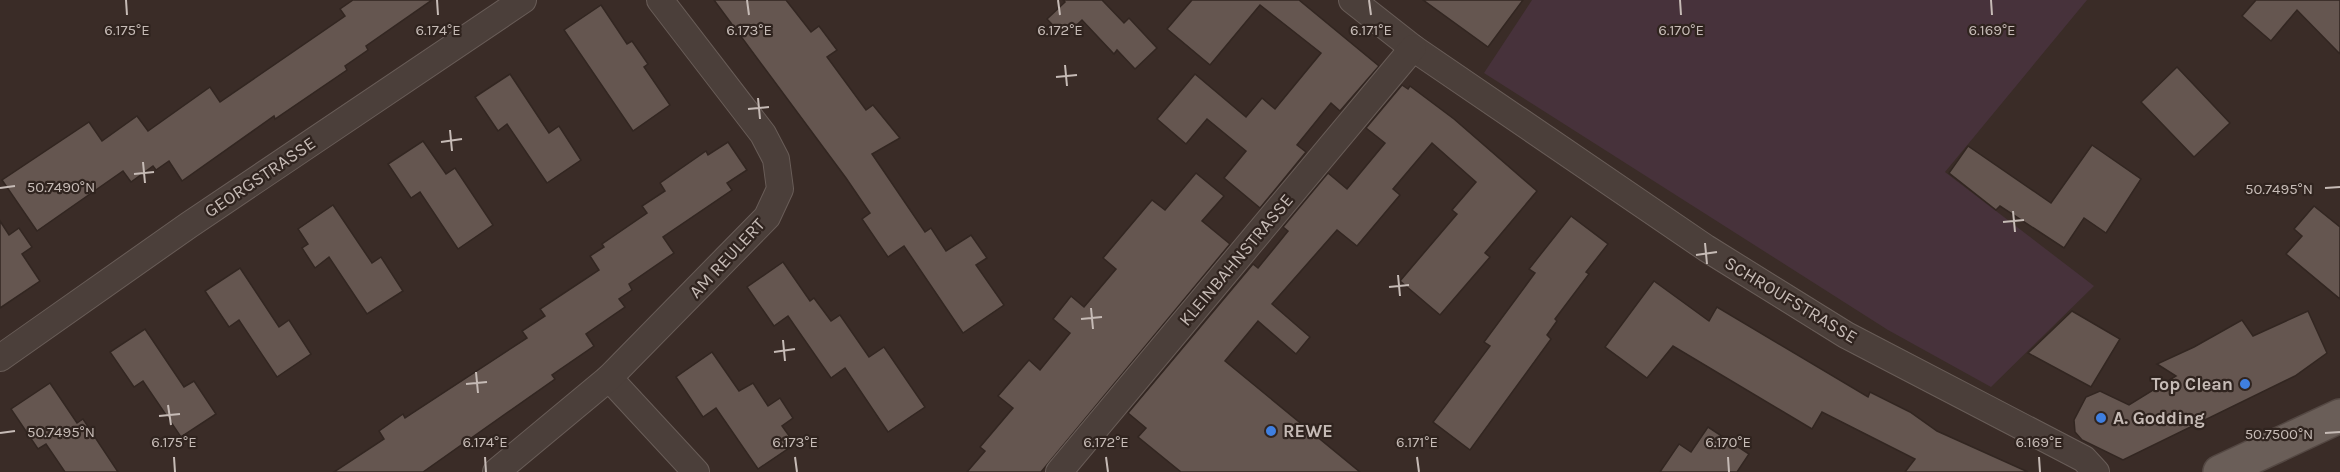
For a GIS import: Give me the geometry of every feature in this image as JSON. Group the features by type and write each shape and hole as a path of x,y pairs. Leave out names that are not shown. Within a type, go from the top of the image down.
{"main road":[{"path":"2220,472 2340,416"}],"street":[{"name":"GEORGSTRASSE","path":"0,358 180,231 523,0"},
{"name":"AM REULERT","path":"496,472 609,378 767,217 780,189 776,159 763,134 660,0"},
{"name":"SCHROUFSTRASSE","path":"1352,0 1413,48 1706,248 1846,335 2084,459 2096,472"},
{"name":"KLEINBAHNSTRASSE","path":"1059,472 1413,48"},
{"path":"609,378 696,472"}],"shaded area":[{"path":"1532,0 2087,0 1945,172 2094,286 1991,387 1888,330 1484,73"}],"building":[{"path":"353,0 432,0 366,46 368,50 345,66 347,70 275,119 274,116 182,181 169,161 156,170 153,166 131,182 123,171 37,231 2,180 89,122 102,141 137,116 148,131 210,87 220,102 345,16 340,9"},
{"path":"714,0 786,0 811,32 819,26 837,50 827,57 866,110 873,105 900,138 872,154 925,232 931,228 946,251 971,235 987,258 976,265 1004,305 963,333 904,246 888,257 862,219 870,213"},
{"path":"1063,0 1102,0 1124,23 1129,18 1157,48 1135,69 1117,50 1114,54 1082,20 1064,37 1047,19 1065,2"},
{"path":"1192,0 1299,0 1379,66 1340,111 1331,103 1297,145 1306,152 1260,208 1224,178 1246,151 1207,119 1186,144 1157,119 1195,74 1246,117 1262,98 1275,109 1321,53 1260,5 1210,65 1167,29"},
{"path":"1423,0 1523,0 1488,47"},
{"path":"2256,0 2340,0 2340,54 2297,10 2271,41 2242,16"},
{"path":"601,5 627,44 632,41 648,64 644,67 670,105 633,131 564,30"},
{"path":"2177,67 2230,123 2194,157 2141,102"},
{"path":"510,74 549,133 559,126 581,160 547,183 507,124 498,131 475,97"},
{"path":"1402,85 1408,89 1410,86 1454,119 1537,191 1485,253 1490,257 1440,315 1400,281 1457,214 1452,210 1476,182 1432,143 1393,189 1400,195 1357,246 1337,230 1272,304 1310,337 1296,354 1258,321 1225,361 1360,472 1181,472 1138,437 1146,428 1128,413 1253,264 1258,268 1288,231 1283,227 1328,173 1347,189 1385,143 1366,128"},
{"path":"423,141 446,174 455,168 493,225 458,249 420,192 411,198 388,164"},
{"path":"728,142 747,170 727,183 732,190 663,237 674,253 629,284 632,290 619,299 625,307 586,334 594,346 552,375 555,379 423,472 334,472 384,439 379,431 403,414 405,418 527,338 522,331 545,316 540,309 599,270 590,256 604,247 602,244 647,213 642,206 665,191 660,183 706,151 708,155"},
{"path":"2092,145 2141,179 2106,233 2084,218 2064,248 2000,206 1996,210 1949,173 1968,146 2051,203"},
{"path":"1196,173 1224,196 1202,221 1230,244 1041,472 967,472 985,451 980,447 1013,408 998,396 1029,360 1040,370 1070,333 1053,319 1071,296 1084,307 1116,269 1103,258 1152,200 1165,210"},
{"path":"333,205 372,263 381,257 403,291 367,314 329,257 315,268 302,248 308,244 298,229"},
{"path":"2314,206 2340,227 2340,299 2286,254 2302,236 2294,229"},
{"path":"1571,216 1608,244 1586,272 1589,274 1555,319 1557,321 1547,335 1551,339 1470,450 1433,422 1490,346 1484,342 1535,273 1529,269"},
{"path":"0,221 9,235 19,228 32,247 22,254 40,281 0,308"},
{"path":"783,262 810,301 814,298 831,321 840,315 869,357 884,347 925,407 888,432 845,368 831,378 788,316 774,326 747,287"},
{"path":"240,268 279,327 289,320 311,354 277,377 239,320 229,327 205,291"},
{"path":"1654,281 1709,321 1717,307 1868,397 1870,392 1910,412 1937,431 2028,472 1905,472 1915,459 1822,412 1812,429 1673,346 1647,378 1605,347"},
{"path":"2072,311 2120,339 2091,387 2028,353"},
{"path":"2308,311 2327,353 2295,376 2123,460 2082,440 2075,432 2074,420 2086,397 2100,391 2129,405 2176,376 2157,364 2194,347 2242,320 2253,336"},
{"path":"145,329 184,387 194,381 216,414 181,437 143,381 134,387 110,352"},
{"path":"712,352 739,391 753,383 768,406 780,398 793,418 782,426 795,444 758,469 716,408 703,417 676,377"},
{"path":"50,383 77,423 83,419 118,472 65,472 46,444 38,449 11,409"},
{"path":"1708,427 1749,454 1737,472 1660,472 1679,444 1691,452"}],"place":[{"name":"Top Clean","path":"2245,384"},
{"name":"A. Godding","path":"2101,418"},
{"name":"REWE","path":"1271,431"}]}
